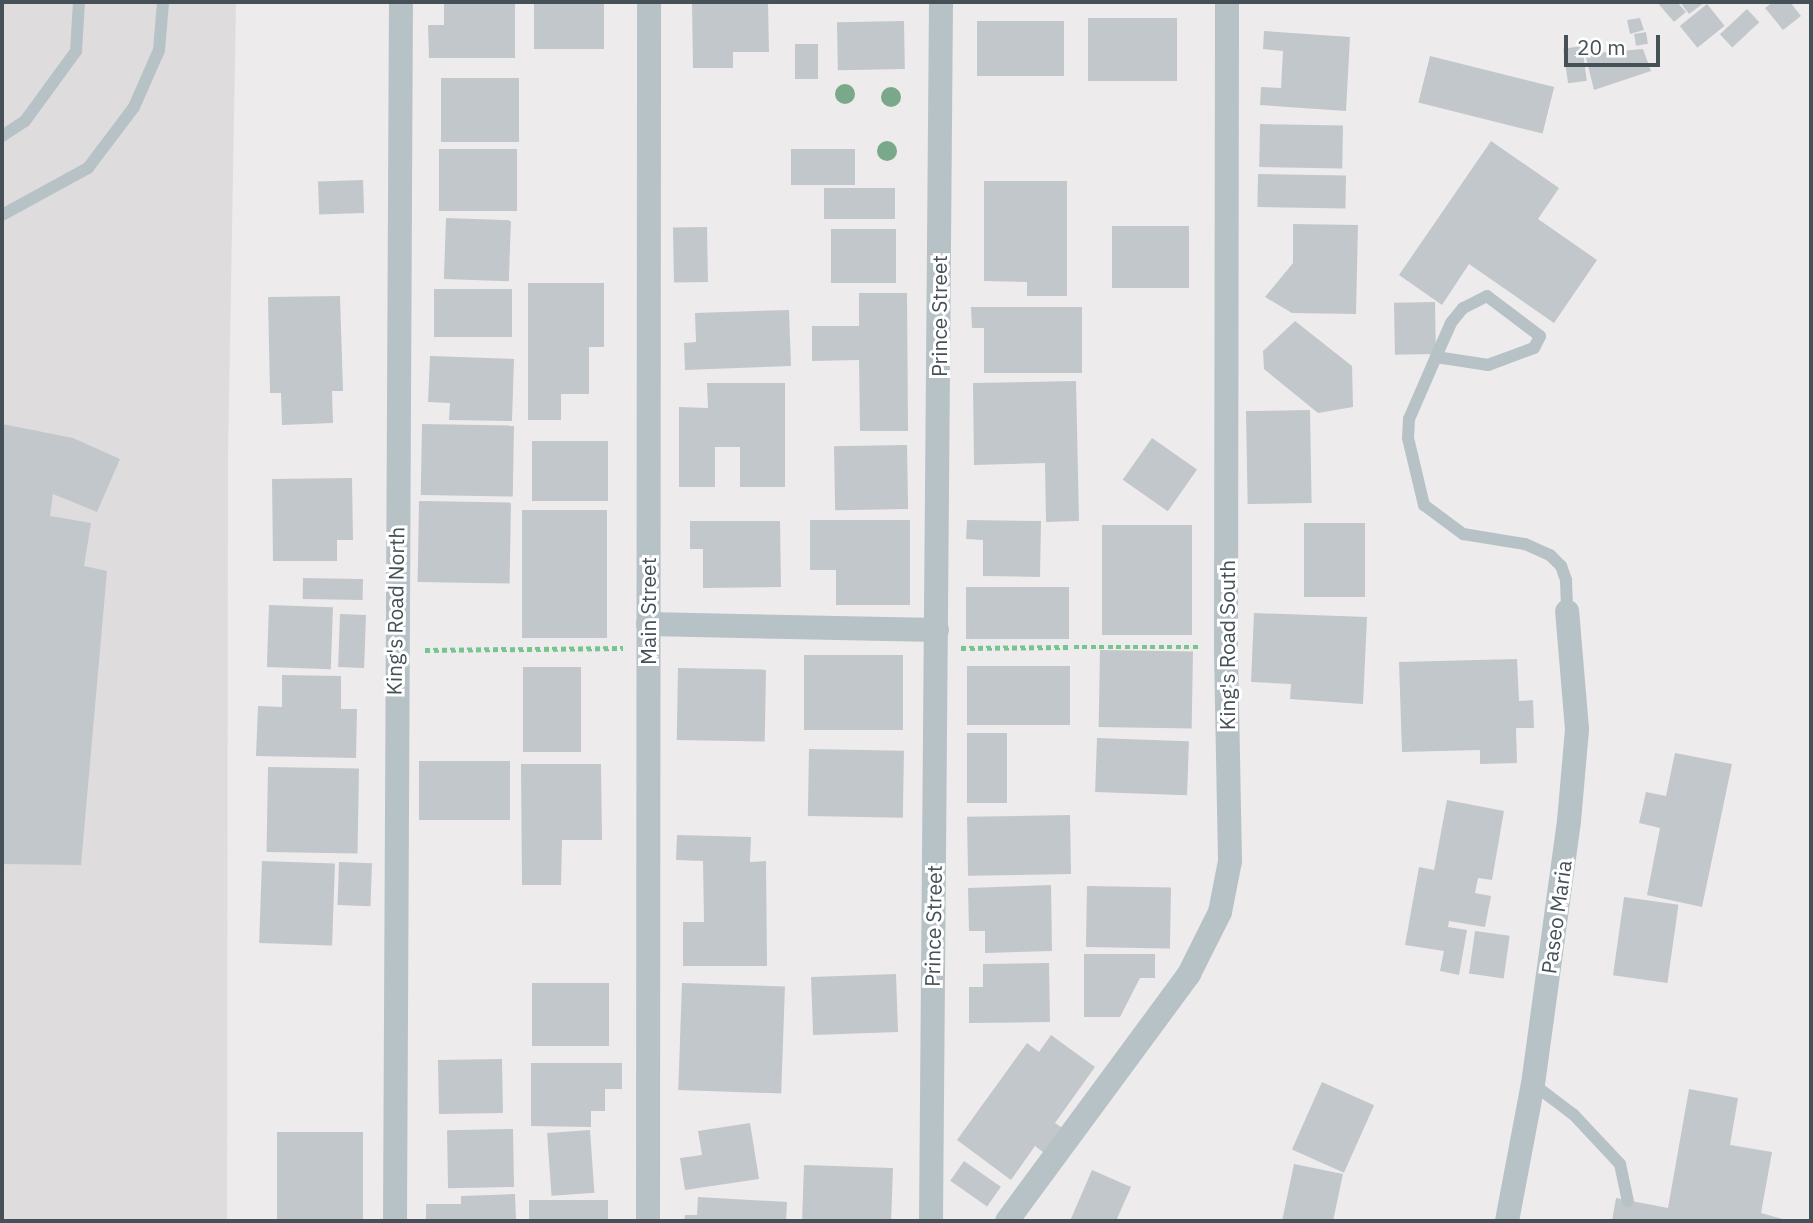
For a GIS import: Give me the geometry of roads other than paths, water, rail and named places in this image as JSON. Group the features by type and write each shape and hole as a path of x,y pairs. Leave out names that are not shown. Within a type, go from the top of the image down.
{"street":[{"name":"King's Road North","path":"395,1221 394,650 401,2"},
{"name":"Main Street","path":"648,1221 649,2"},
{"name":"Prince Street","path":"931,1221 942,2"},
{"name":"King's Road South","path":"1007,1221 1189,974 1220,912 1230,861 1226,647 1227,2"},
{"name":"Paseo Maria","path":"1507,1221 1533,1084 1577,729 1567,611"},
{"path":"648,636 937,639"}],"lane":[{"path":"2,136 25,121 76,51 79,2"},
{"path":"2,215 88,168 134,107 159,50 163,2"},
{"path":"1436,357 1488,365 1534,348 1540,336 1487,296 1457,316 1436,357 1409,419 1408,438 1424,505 1463,534 1525,544 1550,555 1561,566 1566,580 1567,611"},
{"path":"1533,1084 1574,1115 1620,1164 1628,1201"}]}
